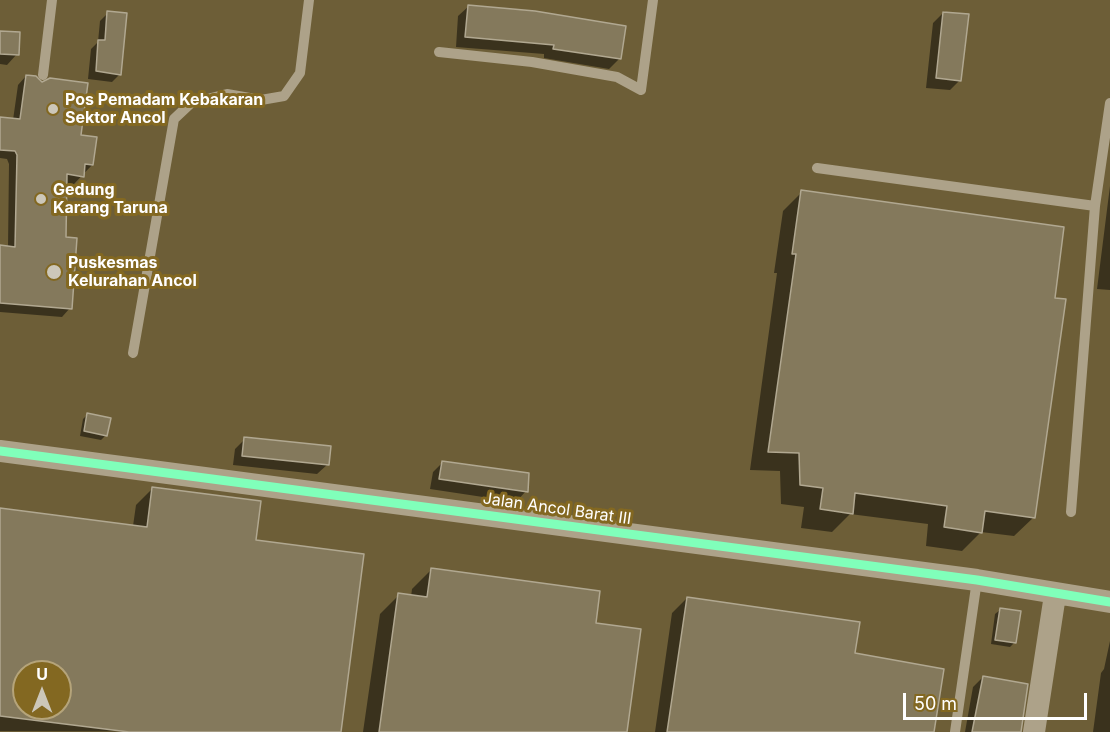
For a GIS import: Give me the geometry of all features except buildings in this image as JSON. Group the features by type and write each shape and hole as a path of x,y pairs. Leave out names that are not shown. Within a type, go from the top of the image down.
{"street":[{"name":"Jalan Ancol Barat III","path":"0,451 977,580 1055,595 1110,602"},
{"path":"1034,732 1055,595"}],"lane":[{"path":"43,75 52,0"},
{"path":"133,353 174,119 191,104 227,94 261,100 284,96 300,73 309,0"},
{"path":"438,52 532,62 617,77 641,90 653,0"},
{"path":"1071,512 1095,206 1110,103"},
{"path":"817,168 1095,206"},
{"path":"955,732 977,580"}],"cycle path":[{"path":"0,451 977,580 1110,602"}],"place":[{"name":"Pos Pemadam Kebakaran Sektor Ancol","path":"53,109"},
{"name":"Gedung Karang Taruna","path":"41,199"},
{"name":"Puskesmas Kelurahan Ancol","path":"54,272"}]}
